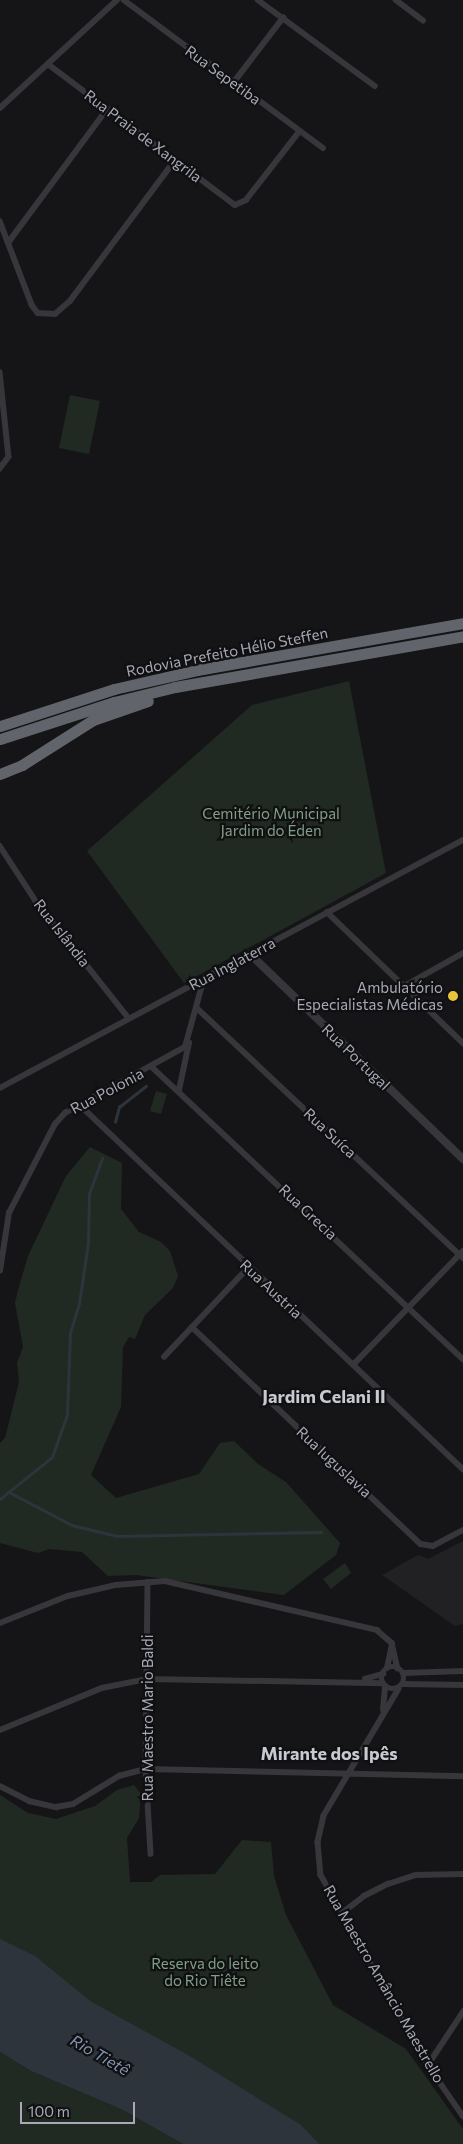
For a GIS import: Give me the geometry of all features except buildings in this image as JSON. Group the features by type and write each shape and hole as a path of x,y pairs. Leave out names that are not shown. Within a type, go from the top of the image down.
{"highway":[{"name":"Rodovia Prefeito Hélio Steffen","path":"0,726 114,689 197,670 430,629 463,621"},
{"name":"Rodovia Prefeito Hélio Steffen","path":"0,738 114,702 175,687 463,636"},
{"path":"0,774 22,765 93,720 175,687"}],"street":[{"path":"0,108 117,0"},
{"name":"Rua Sepetiba","path":"124,0 322,148"},
{"path":"258,0 375,86"},
{"path":"396,0 423,20"},
{"path":"234,82 283,18"},
{"name":"Rua Praia de Xangrila","path":"48,64 175,160 240,205 300,132"},
{"path":"8,243 107,108"},
{"path":"0,221 32,305 38,313 55,314 70,301 175,160"},
{"path":"0,372 9,457 2,468"},
{"name":"Rua Inglaterra","path":"0,1088 128,1017 463,840"},
{"name":"Rua Islândia","path":"0,846 36,901 128,1017"},
{"path":"327,912 463,1043"},
{"path":"403,987 463,953"},
{"name":"Rua Portugal","path":"250,954 463,1159"},
{"path":"179,1090 204,978"},
{"name":"Rua Suíca","path":"197,1008 462,1255"},
{"name":"Rua Polonia","path":"0,1271 8,1213 55,1124 66,1113 152,1067 189,1041"},
{"name":"Rua Grecia","path":"152,1067 179,1090 463,1359"},
{"name":"Rua Austria","path":"82,1106 248,1268 354,1364 463,1469"},
{"path":"354,1364 462,1255"},
{"path":"164,1357 248,1268"},
{"name":"Rua Iuguslavia","path":"192,1327 421,1544 433,1546 463,1530"},
{"path":"0,1623 68,1596 148,1582 196,1585 377,1630 392,1643 398,1668 404,1673 463,1671"},
{"name":"Rua Maestro Mario Baldi","path":"148,1582 146,1769 151,1854"},
{"path":"361,1680 382,1674 387,1668 392,1643"},
{"path":"387,1668 398,1668"},
{"path":"401,1686 404,1673"},
{"path":"382,1674 384,1684"},
{"path":"0,1730 102,1688 147,1679 361,1680 401,1686 463,1685"},
{"name":"Rua Maestro Amâncio Maestrello","path":"383,1712 384,1684"},
{"name":"Rua Maestro Amâncio Maestrello","path":"401,1686 347,1772 324,1816 318,1842 321,1875 341,1914 428,2065 463,2116"},
{"path":"0,1786 29,1801 56,1807 72,1804 119,1776 146,1769 463,1776"},
{"path":"341,1914 364,1896 388,1884 416,1875 463,1874"},
{"path":"428,2065 463,2012"}],"shaded area":[{"path":"463,1541 463,1624 455,1626 382,1575 418,1555 428,1559"}],"green space":[{"path":"70,395 100,401 89,454 59,448"},
{"name":"Cemitério Municipal Jardim do Éden","path":"349,681 386,873 184,983 87,851 252,705"},
{"path":"156,1091 167,1094 161,1114 150,1111"},
{"path":"90,1147 122,1163 121,1209 139,1232 161,1242 170,1251 178,1276 173,1288 145,1315 135,1339 129,1337 123,1347 121,1407 91,1475 116,1498 199,1474 220,1443 234,1441 258,1464 286,1482 340,1543 336,1555 284,1595 136,1575 108,1576 82,1552 49,1549 38,1553 0,1543 0,1443 5,1438 19,1382 17,1363 23,1347 15,1303 28,1256 66,1176"},
{"path":"345,1563 351,1573 331,1589 323,1579"},
{"name":"Reserva do leito do Rio Tiête","path":"134,1785 141,1794 139,1818 127,1838 130,1882 151,1882 160,1875 215,1874 242,1840 271,1842 274,1876 286,1915 333,2005 406,2049 463,2129 463,2144 302,2144 0,1954 0,1795 28,1813 56,1819 95,1806 117,1790"},
{"path":"0,2052 31,2071 123,2110 183,2144 0,2144"}],"water":[{"name":"Rio Tietê","path":"0,1939 35,1956 90,2001 188,2055 301,2125 319,2144 183,2144 123,2110 31,2071 0,2052"}],"waterway":[{"path":"115,1122 119,1107 146,1086"},
{"path":"0,1499 52,1457 67,1415 70,1333 79,1304 88,1242 89,1194 102,1158"},
{"path":"11,1493 72,1525 117,1536 321,1532"}],"place":[{"name":"Ambulatório Especialistas Médicas","path":"453,996"}],"district":[{"name":"Jardim Celani II","path":"324,1396"},
{"name":"Mirante dos Ipês","path":"329,1753"}]}
